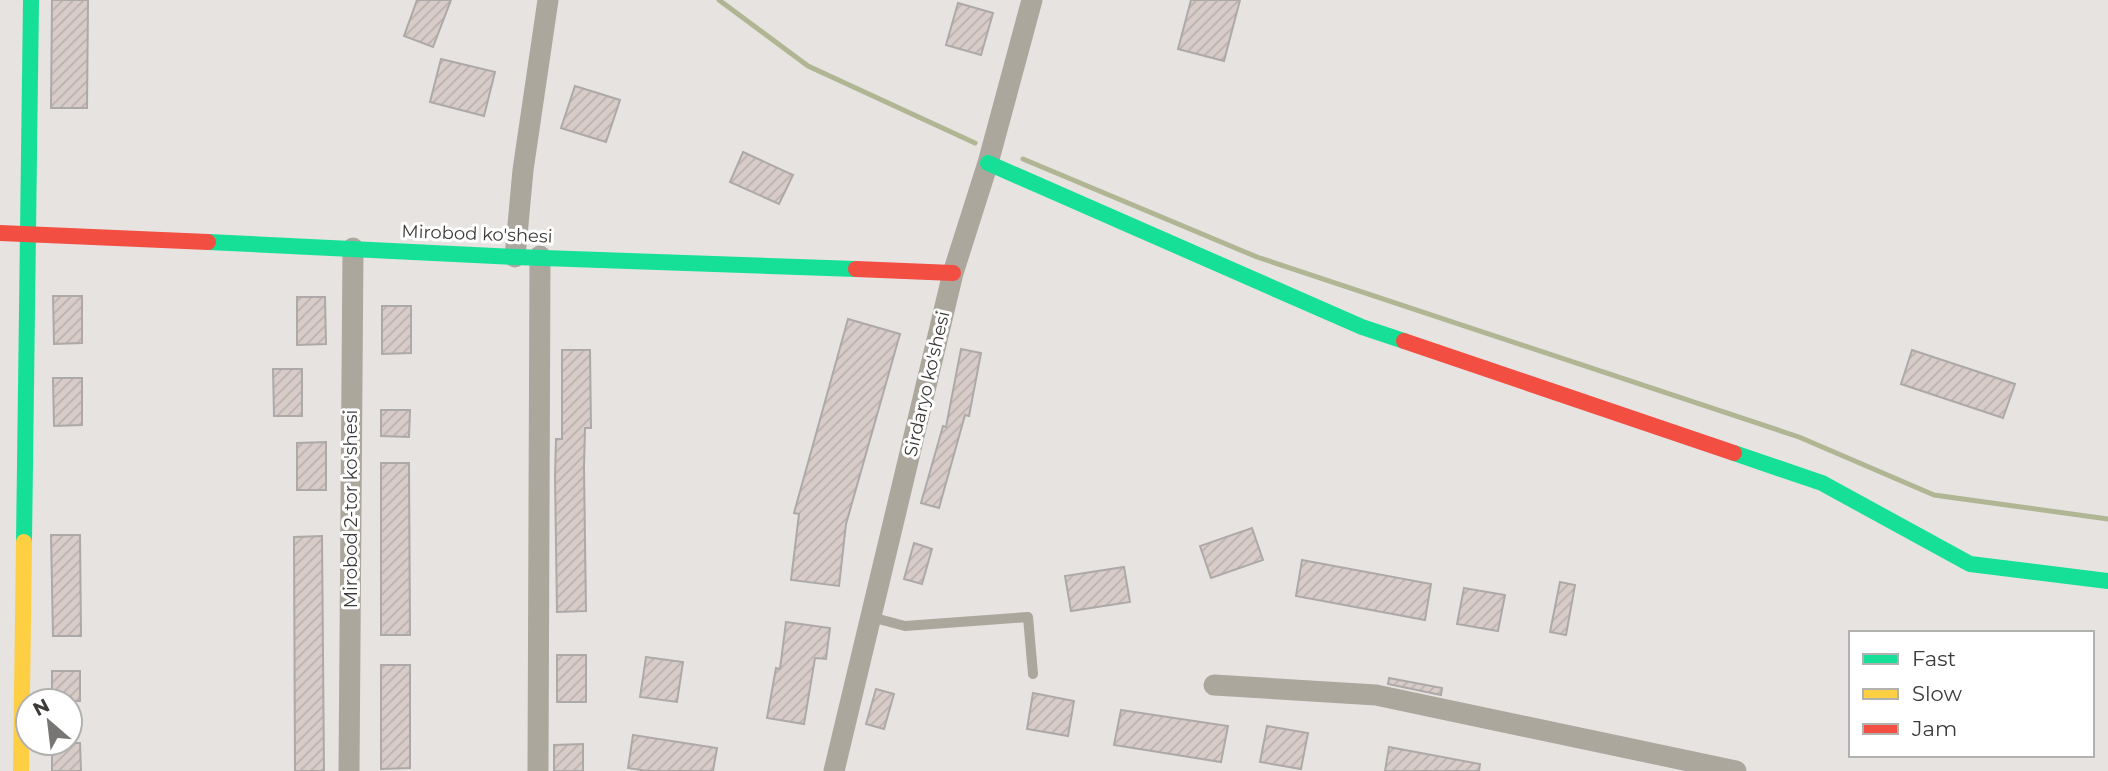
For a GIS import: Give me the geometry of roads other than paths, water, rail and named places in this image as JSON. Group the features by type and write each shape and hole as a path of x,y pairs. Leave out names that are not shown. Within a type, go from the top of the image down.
{"street":[{"path":"21,771 31,0"},
{"path":"515,257 523,170 548,0"},
{"name":"Sirdaryo ko'shesi","path":"834,771 953,272 988,163 1032,0"},
{"path":"988,163 1362,327 1822,483 1970,564 2108,581"},
{"name":"Mirobod ko'shesi","path":"0,233 515,257 953,272"},
{"name":"Mirobod 2-tor ko'shesi","path":"349,771 353,248"},
{"path":"538,771 540,256"},
{"path":"1214,685 1376,695 1735,771"}],"lane":[{"path":"871,617 905,626 1028,617 1033,674"}],"waterway":[{"path":"719,0 808,66 975,143"},
{"path":"1023,159 1257,257 1799,437 1934,495 2108,519"}]}
